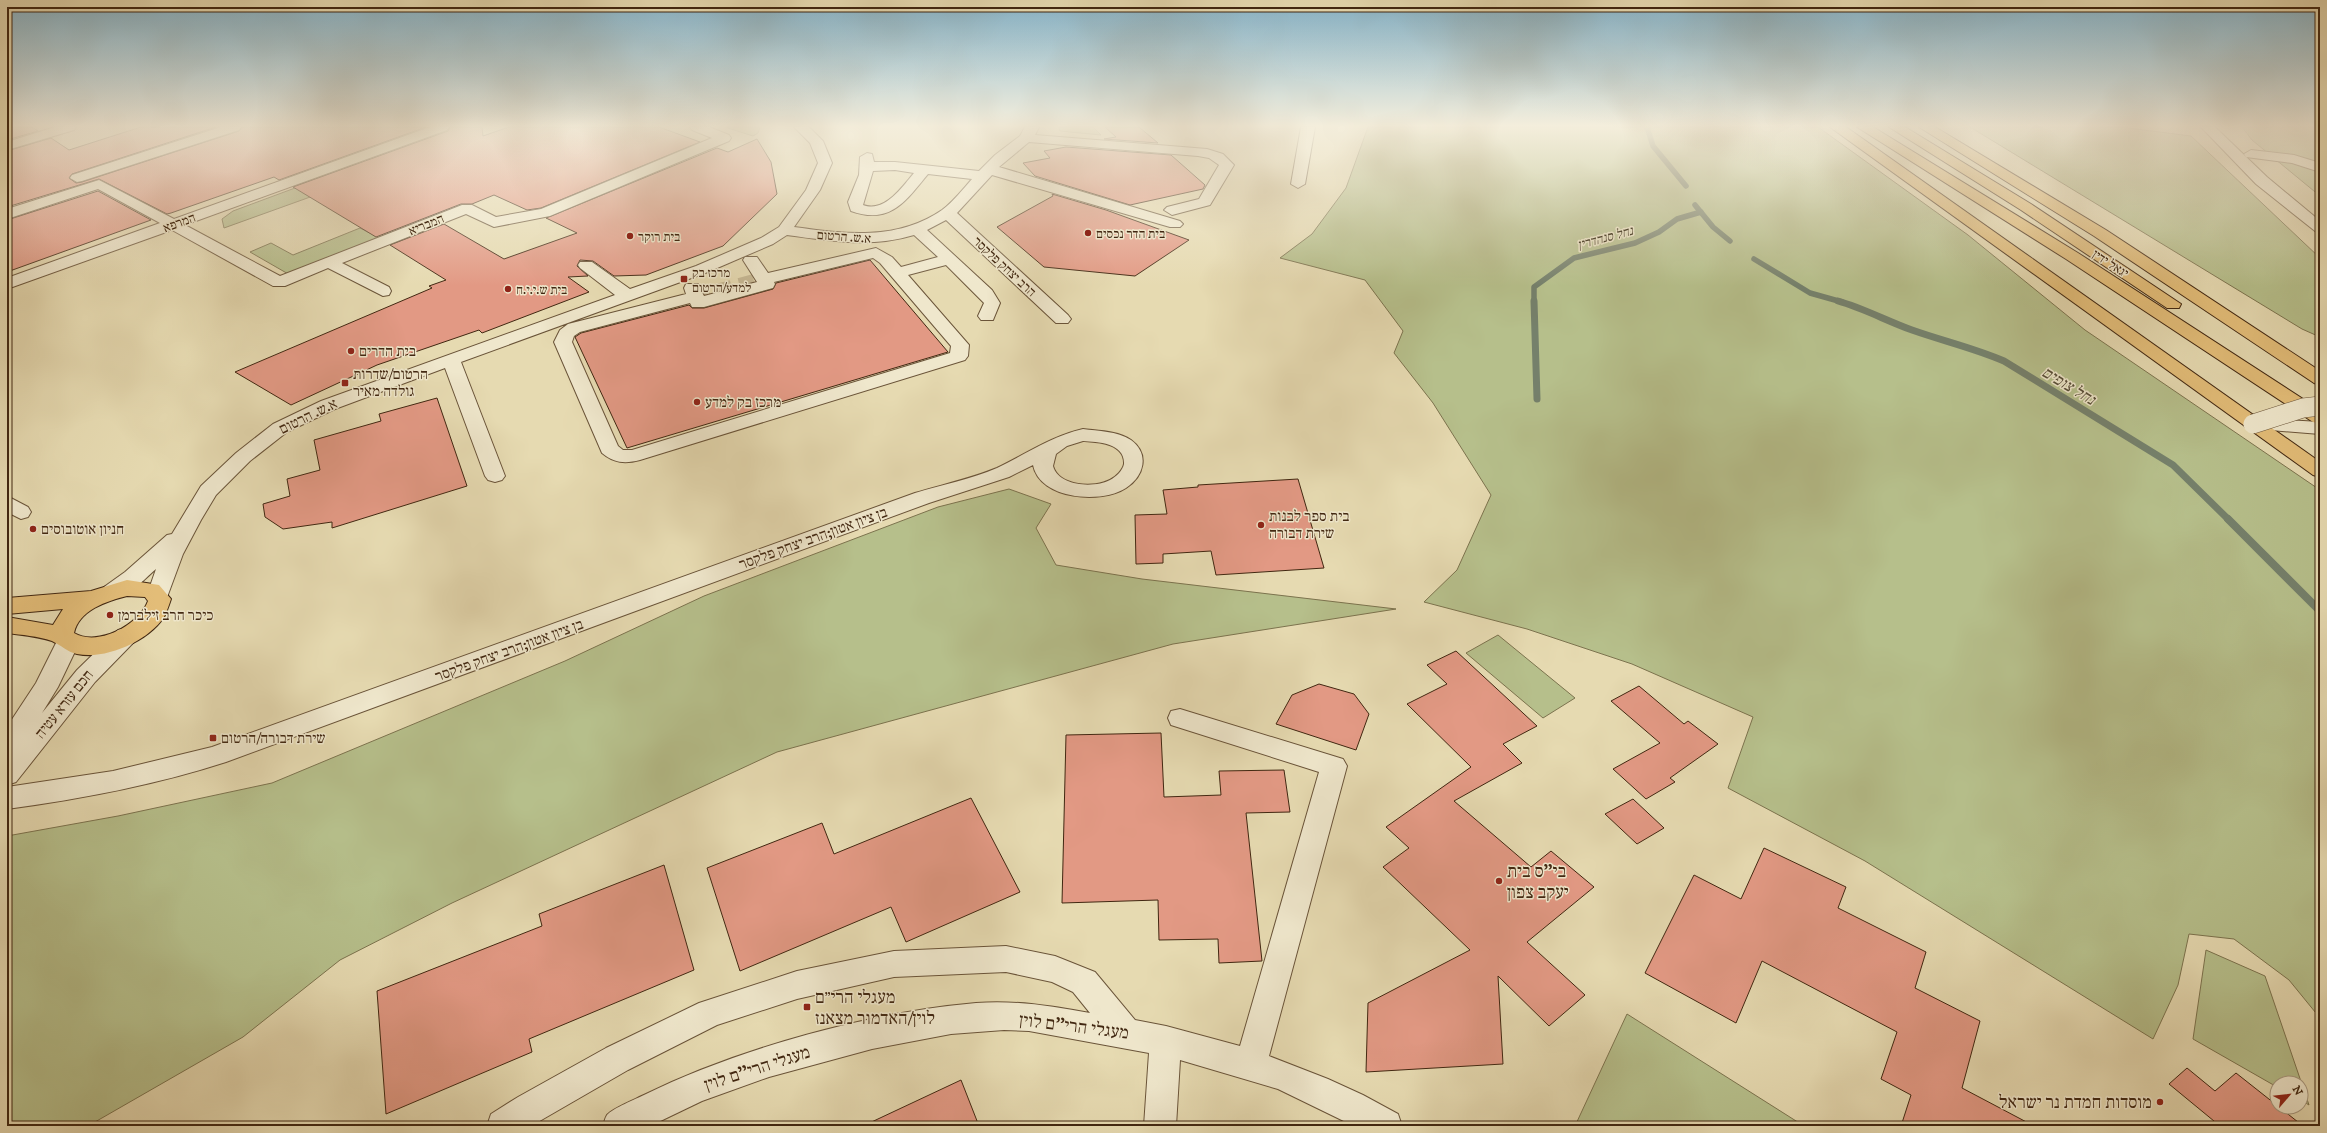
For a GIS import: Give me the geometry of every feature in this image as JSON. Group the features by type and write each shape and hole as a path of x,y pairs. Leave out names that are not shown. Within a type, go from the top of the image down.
{"main road":[{"path":"1911,180 2320,471"},
{"path":"1949,180 2079,261 2320,418"},
{"name":"יגאל ידין","path":"1982,180 2138,280 2320,406"},
{"name":"יגאל ידין","path":"2013,180 2100,233 2320,379"},
{"path":"7,606 104,595 140,588 151,590 158,595 160,602 158,610 151,620 126,636 93,646 78,646 65,639 38,629 7,625"},
{"path":"65,639 62,627 69,617 104,595"}],"street":[{"path":"7,201 72,180"},
{"name":"המרפא","path":"7,284 296,180"},
{"name":"המבריא","path":"174,224 279,282 467,208 494,222 556,210 626,180"},
{"path":"784,230 813,190 817,180"},
{"path":"864,180 855,202 856,208 869,213 890,208 915,180"},
{"name":"א.ש. הרטום","path":"158,595 170,561 198,506 221,476 280,428 328,405 636,293 767,242 784,230 850,239 894,236 917,229 948,213 979,180"},
{"path":"1019,180 1173,217 1205,202 1218,180"},
{"path":"1298,184 1299,180"},
{"path":"2261,180 2296,210 2320,228"},
{"path":"2279,180 2320,212"},
{"path":"7,214 99,184 174,224"},
{"name":"הרב יצחק פלקסר","path":"948,213 1062,320"},
{"path":"917,229 986,294 992,303 987,316"},
{"path":"695,297 574,328 566,334 563,342 609,449 618,456 633,456 959,356 960,346 886,260 876,253 764,279"},
{"path":"586,265 636,293 692,288 698,303 767,284 751,260"},
{"path":"898,274 949,260"},
{"path":"329,262 382,291"},
{"path":"451,360 495,476"},
{"path":"2253,424 2303,408 2320,406"},
{"path":"2253,424 2320,428"},
{"path":"1098,435 1123,443 1132,450 1135,459 1134,469 1127,478 1116,485 1102,490 1070,489 1057,484 1048,476 1043,467 1044,458 1049,450 1070,438 1098,435"},
{"name":"בן ציון אטון;הרב יצחק פלקסר","path":"7,798 72,790 173,770 922,498 1002,473 1049,450"},
{"name":"בן ציון אטון;הרב יצחק פלקסר","path":"1002,473 1048,476"},
{"name":"א.ש. הרטום","path":"104,595 155,559 183,533"},
{"name":"חכם עזרא עטיה","path":"7,775 86,676 126,636"},
{"name":"חכם עזרא עטיה","path":"7,748 46,687 65,639"},
{"path":"1180,718 1334,766 1251,1064"},
{"path":"503,1126 529,1108 617,1059 710,1013 798,985 894,964 1006,959 1055,969 1084,982 1125,1032"},
{"name":"מעגלי הרי''ם לוין","path":"619,1126 701,1086 743,1070 885,1030 965,1019 1028,1017 1125,1032 1166,1041 1251,1064 1350,1104 1386,1126"},
{"path":"1160,1126 1166,1041"}],"green space":[{"path":"317,180 325,180 338,187 224,228 222,219 233,211"},
{"path":"1349,180 1891,180 1968,235 2085,330 2320,490 2320,1018 2289,980 2234,939 2189,934 2178,985 2153,1039 1865,861 1728,788 1753,717 1632,664 1527,629 1424,602 1457,570 1491,495 1433,403 1394,353 1403,331 1365,280 1280,258 1312,234 1346,188"},
{"path":"2057,180 2237,180 2320,258 2320,337 2302,329"},
{"path":"2300,180 2320,180 2320,196"},
{"path":"360,228 380,238 290,275 250,252 271,243 293,255"},
{"path":"1009,489 1051,504 1036,528 1056,565 1142,579 1396,609 1173,644 777,752 452,903 340,960 243,1037 88,1126 7,1126 7,836 118,816 272,783 565,661 704,596 938,507"},
{"path":"1498,635 1575,698 1543,718 1466,653"},
{"path":"2206,950 2265,976 2299,1075 2269,1075 2269,1082 2193,1039"},
{"path":"1627,1014 1804,1126 1575,1126"}],"building":[{"path":"7,180 72,180 76,183 96,180 7,207"},
{"path":"101,180 266,180 171,213 167,214"},
{"path":"313,180 609,180 541,208 527,210 494,195 472,204 461,204 376,237 293,187"},
{"path":"639,180 774,180 777,194 723,246 646,275 614,276 593,261 580,260 577,266 588,276 568,277 589,292 482,333 479,330 377,365 291,405 235,372 432,288 429,286 446,280 390,245 444,224 504,259 577,233 546,218"},
{"path":"1048,180 1199,180 1205,185 1203,189 1130,205"},
{"path":"98,191 151,220 7,272 7,220"},
{"name":"בית הדר נכסים","path":"1052,194 1106,210 1189,240 1135,276 1044,267 997,227 1053,196"},
{"name":"מרכז בק למדע","path":"870,260 948,352 627,448 575,337 581,333 689,305 692,308 704,308 773,289 776,283"},
{"path":"437,398 467,486 332,528 332,522 283,529 265,517 263,504 290,496 287,479 320,470 314,440 381,421 379,414"},
{"path":"1298,479 1324,568 1216,575 1211,551 1163,554 1163,563 1136,564 1135,515 1167,514 1163,490 1198,487 1198,485"},
{"path":"1456,651 1537,726 1503,744 1522,763 1454,801 1531,867 1551,851 1594,887 1527,942 1585,995 1549,1026 1498,976 1503,1064 1366,1072 1368,1003 1470,950 1383,867 1409,848 1386,827 1471,767 1407,704 1447,684 1427,665"},
{"path":"1319,684 1354,694 1369,714 1356,750 1276,724 1292,695"},
{"path":"1639,686 1684,724 1688,721 1718,744 1670,778 1675,782 1646,799 1613,769 1660,743 1611,701"},
{"path":"1161,733 1164,797 1221,795 1219,771 1284,770 1290,812 1246,813 1262,961 1219,963 1218,939 1159,940 1158,900 1062,903 1066,735"},
{"path":"971,798 1020,892 906,942 891,907 740,971 707,868 822,823 834,854"},
{"path":"1633,799 1664,828 1637,844 1605,814"},
{"path":"1764,848 1846,887 1838,908 1926,952 1915,988 1980,1021 1962,1088 2034,1126 1901,1126 1911,1095 1881,1079 1897,1032 1762,961 1736,1023 1645,973 1694,875 1741,899"},
{"path":"664,865 694,970 529,1039 532,1052 386,1114 377,991 542,926 539,914"},
{"path":"2187,1068 2215,1091 2236,1073 2269,1099 2269,1115 2289,1115 2303,1126 2220,1126 2169,1084"},
{"path":"961,1080 979,1126 863,1126"}],"waterway":[{"name":"נחל צופים","path":"1681,180 1686,186"},
{"name":"נחל צופים","path":"1695,205 1701,212"},
{"name":"נחל סנהדרין","path":"1534,301 1534,287 1574,258 1635,243 1659,232 1677,219 1701,212"},
{"name":"נחל צופים","path":"1701,212 1713,227 1730,241"},
{"name":"נחל צופים","path":"1754,259 1810,293 1842,302"},
{"name":"נחל סנהדרין","path":"1534,301 1537,399"},
{"name":"נחל צופים","path":"1838,301 1857,307 1912,330 2004,361 2173,465 2229,520"},
{"name":"נחל צופים","path":"2229,520 2320,611"}],"tunnel":[{"path":"695,297 764,279"}],"place":[{"name":"בית הדר נכסים","path":"1088,233"},
{"name":"בית רוקר","path":"630,236"},
{"name":"מרכז בק למדע/הרטום","path":"684,279"},
{"name":"בית ש.י.י.ח","path":"508,289"},
{"name":"בית הדרים","path":"351,351"},
{"name":"הרטום/שדרות גולדה מאיר","path":"345,383"},
{"name":"מרכז בק למדע","path":"697,402"},
{"name":"בית ספר לבנות שירת דבורה","path":"1261,525"},
{"name":"חניון אוטובוסים","path":"33,529"},
{"name":"כיכר הרב זילברמן","path":"110,615"},
{"name":"שירת דבורה/הרטום","path":"213,738"},
{"name":"בי\"ס בית יעקב צפון","path":"1499,881"},
{"name":"מעגלי הרי״ם לוין/האדמור מצאנז","path":"807,1007"},
{"name":"מוסדות חמדת נר ישראל","path":"2160,1102"}]}
